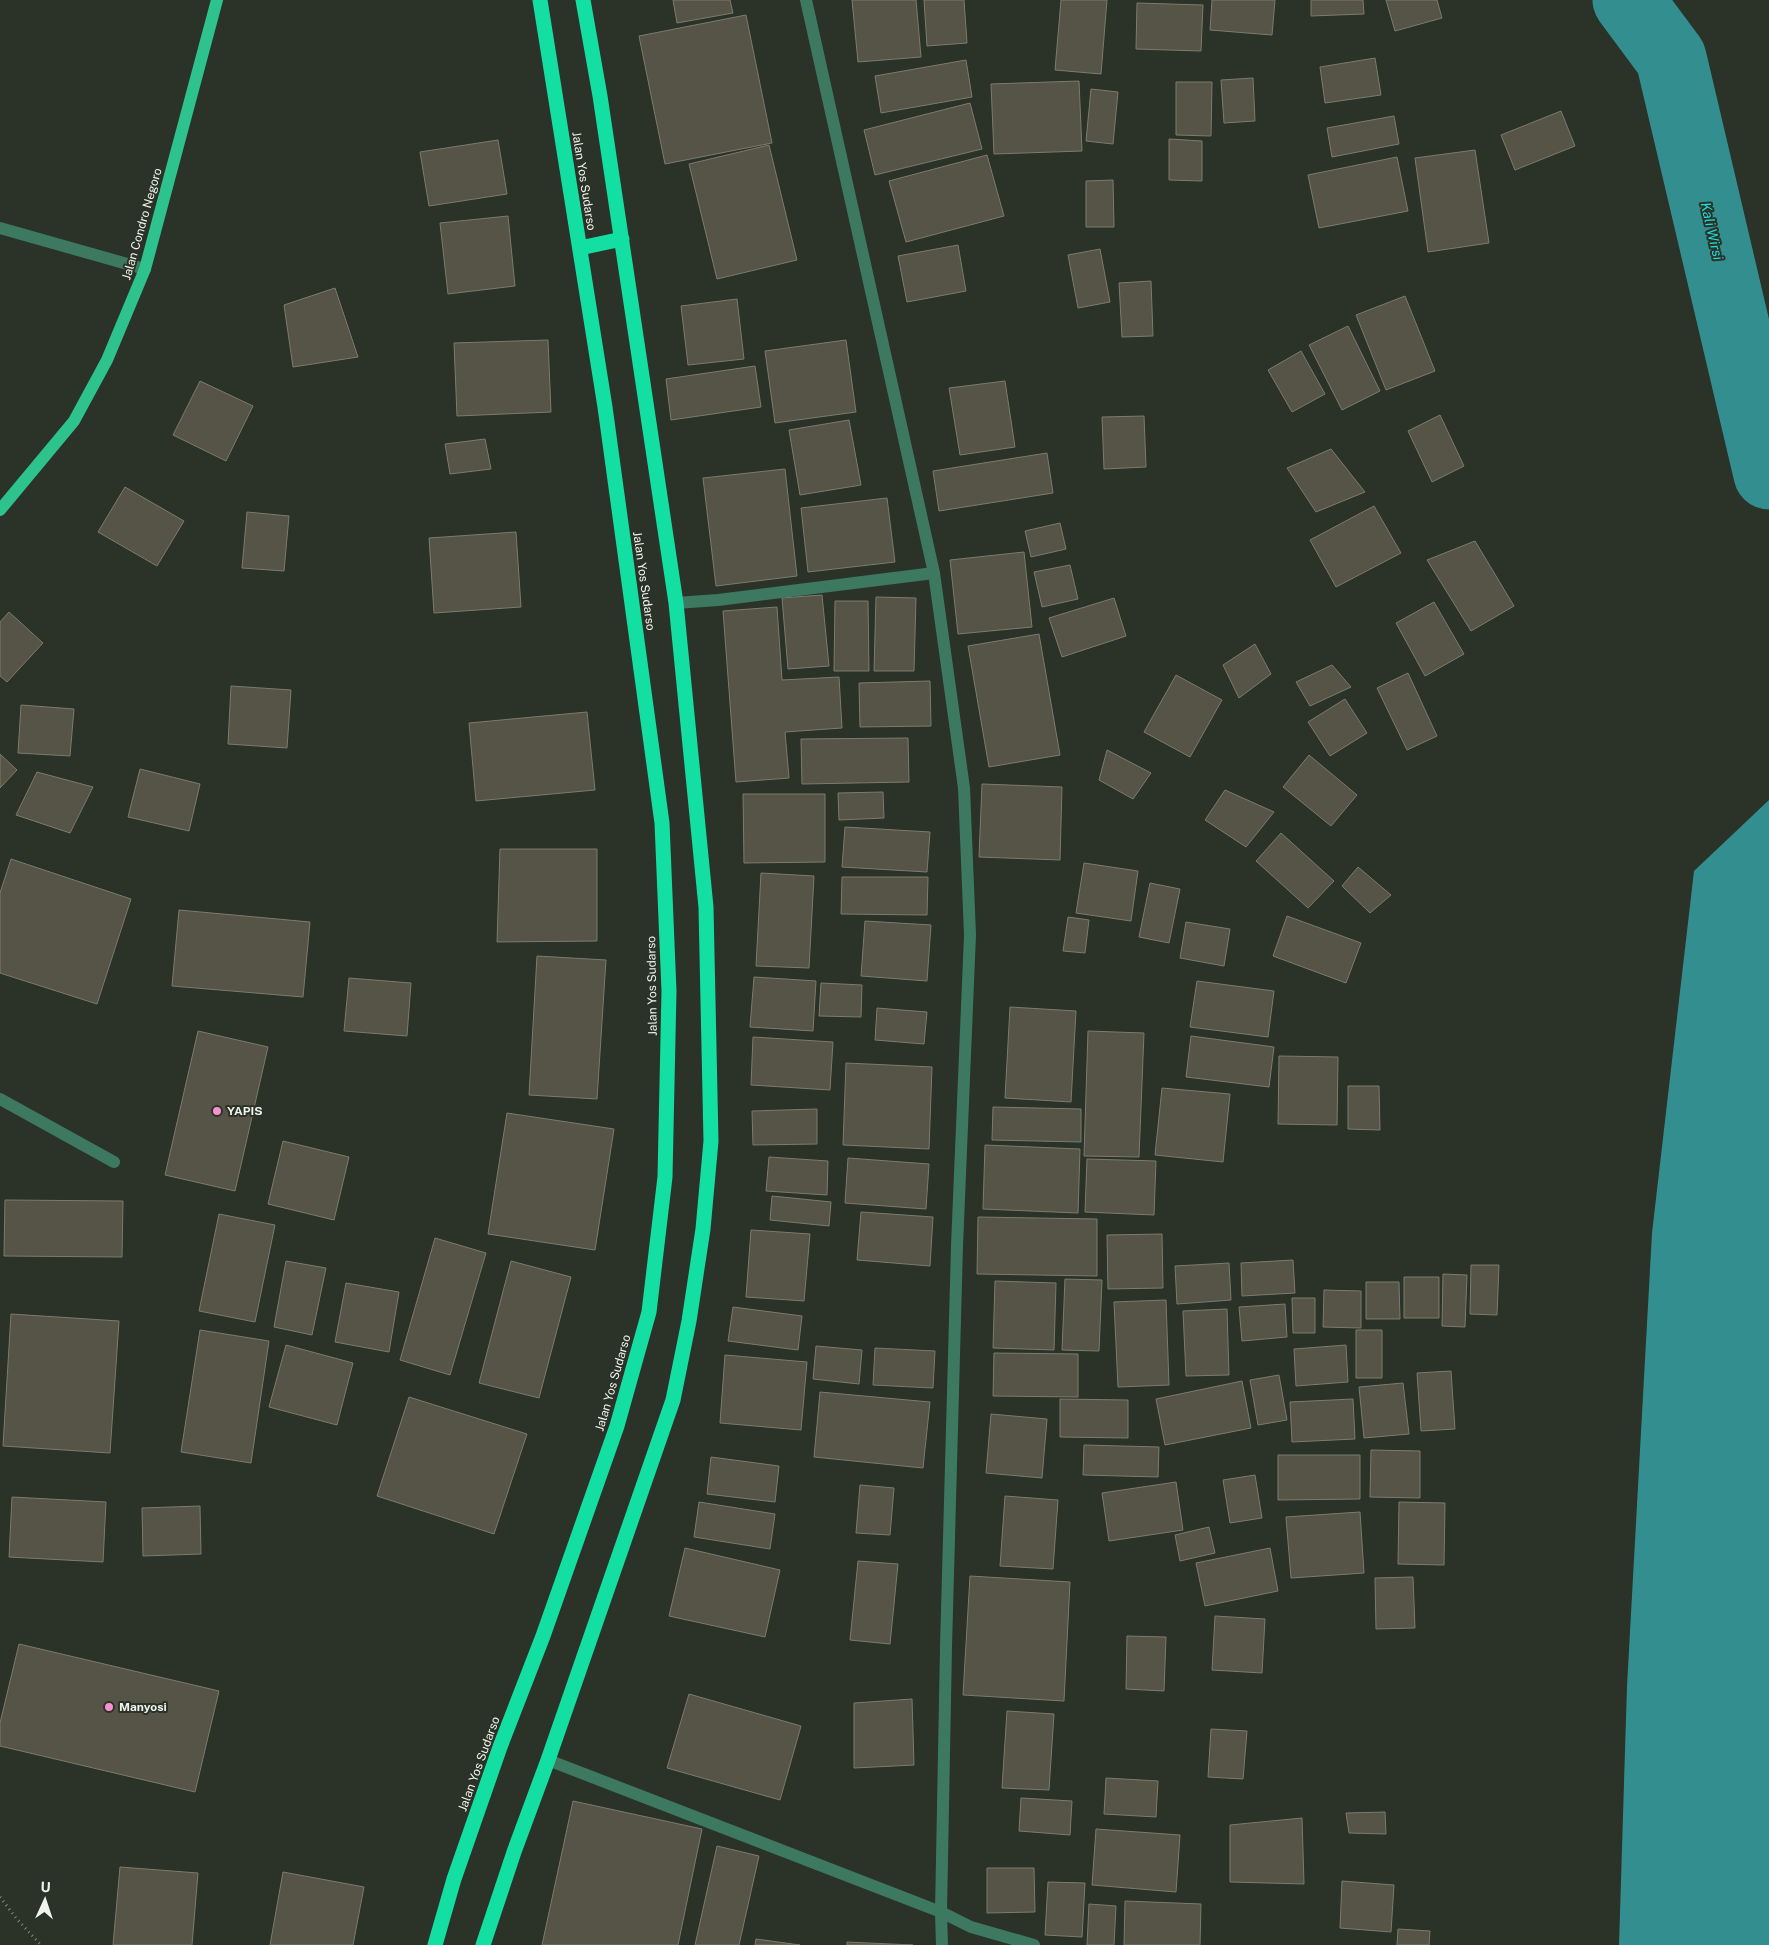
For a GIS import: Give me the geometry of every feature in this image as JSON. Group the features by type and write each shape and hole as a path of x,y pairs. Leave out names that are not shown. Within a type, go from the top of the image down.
{"highway":[{"name":"Jalan Yos Sudarso","path":"435,1945 454,1879 500,1747 543,1636 617,1426 649,1312 665,1177 669,991 662,823 606,416 540,0"},
{"path":"483,1945 673,1400 689,1322 703,1228 711,1141 706,907 676,604 600,96 583,0"},
{"path":"580,248 622,239"}],"main road":[{"name":"Jalan Condro Negoro","path":"0,510 74,421 107,360 145,269 217,0"}],"street":[{"path":"806,0 934,574 964,788 970,935 957,1246 947,1608 942,1945"},
{"path":"0,228 145,269"},
{"path":"676,604 934,574"},
{"path":"0,1099 114,1162"},
{"path":"548,1760 941,1912 972,1927 1034,1945"}],"path":[{"path":"0,1897 16,1918 42,1945"}],"water":[{"path":"1769,800 1769,1945 1619,1945 1627,1686 1652,1233 1694,871"}],"building":[{"path":"673,0 730,0 733,13 677,23"},
{"path":"852,0 916,0 921,57 858,62"},
{"path":"924,0 964,0 967,43 927,46"},
{"path":"1061,0 1107,0 1101,74 1055,70"},
{"path":"1212,0 1275,0 1272,35 1210,30"},
{"path":"1311,0 1363,0 1364,14 1311,16"},
{"path":"1386,0 1437,0 1442,18 1395,31"},
{"path":"1137,3 1203,5 1201,51 1136,49"},
{"path":"746,15 772,143 665,164 639,36"},
{"path":"1375,58 1381,95 1325,103 1320,67"},
{"path":"966,60 972,97 881,113 875,76"},
{"path":"1253,78 1255,121 1224,123 1221,80"},
{"path":"1079,81 1082,151 994,154 991,84"},
{"path":"1176,82 1212,82 1211,136 1176,135"},
{"path":"1091,89 1118,92 1113,144 1086,141"},
{"path":"970,103 982,149 875,175 864,130"},
{"path":"1561,111 1575,146 1515,170 1501,135"},
{"path":"1394,116 1399,144 1332,157 1327,128"},
{"path":"1169,139 1202,141 1202,181 1169,180"},
{"path":"498,140 507,194 429,206 420,152"},
{"path":"769,145 797,260 717,279 689,164"},
{"path":"1475,150 1489,243 1428,252 1415,158"},
{"path":"987,155 1004,216 906,242 889,181"},
{"path":"1397,157 1408,211 1319,228 1308,175"},
{"path":"1113,180 1114,227 1086,227 1086,181"},
{"path":"508,216 515,286 448,294 440,223"},
{"path":"958,245 966,291 907,302 898,256"},
{"path":"1100,249 1110,302 1078,308 1068,255"},
{"path":"1151,281 1153,336 1122,337 1119,283"},
{"path":"335,288 358,357 293,367 284,305"},
{"path":"1405,296 1435,371 1386,390 1356,315"},
{"path":"737,299 744,359 688,365 681,306"},
{"path":"1348,326 1380,391 1342,410 1309,345"},
{"path":"548,340 551,412 457,416 454,343"},
{"path":"846,340 856,412 775,423 765,351"},
{"path":"1301,351 1325,394 1292,412 1268,370"},
{"path":"755,366 761,407 671,420 666,379"},
{"path":"200,381 253,406 226,461 173,435"},
{"path":"1005,381 1015,447 960,455 949,388"},
{"path":"1440,415 1464,466 1432,482 1408,431"},
{"path":"1144,416 1146,467 1104,469 1102,417"},
{"path":"849,420 861,485 800,495 789,430"},
{"path":"485,439 491,469 450,474 445,444"},
{"path":"1331,449 1365,492 1316,512 1287,468"},
{"path":"1047,453 1053,493 939,511 933,471"},
{"path":"785,469 797,576 716,586 703,478"},
{"path":"125,487 184,521 157,566 98,532"},
{"path":"887,498 895,562 808,572 801,508"},
{"path":"1374,506 1401,553 1336,587 1310,540"},
{"path":"247,512 289,516 284,571 242,568"},
{"path":"1060,523 1066,549 1031,557 1025,531"},
{"path":"516,532 521,607 434,613 429,538"},
{"path":"1475,541 1514,606 1471,631 1427,560"},
{"path":"1024,552 1032,627 958,634 950,560"},
{"path":"1070,565 1078,599 1042,607 1034,572"},
{"path":"822,595 829,666 788,669 782,598"},
{"path":"876,597 916,598 914,671 874,671"},
{"path":"1114,598 1126,636 1062,657 1049,618"},
{"path":"835,601 868,601 869,671 834,671"},
{"path":"1434,602 1464,654 1425,676 1396,623"},
{"path":"777,607 782,680 839,677 842,728 785,732 789,778 736,782 723,611"},
{"path":"9,612 43,643 7,682 0,676 0,622"},
{"path":"1039,634 1060,755 989,767 968,646"},
{"path":"1255,644 1271,674 1239,698 1223,665"},
{"path":"1332,665 1351,687 1310,706 1296,682"},
{"path":"1408,673 1437,736 1407,750 1377,688"},
{"path":"1176,675 1222,700 1190,757 1144,732"},
{"path":"930,681 931,726 860,727 859,683"},
{"path":"231,686 291,690 287,748 228,744"},
{"path":"1345,699 1367,733 1330,756 1308,722"},
{"path":"21,705 74,709 70,756 18,753"},
{"path":"587,712 595,790 476,801 469,723"},
{"path":"908,738 909,782 802,784 801,739"},
{"path":"1107,750 1151,773 1133,799 1099,780"},
{"path":"0,754 17,770 0,788"},
{"path":"1309,755 1357,795 1331,826 1283,787"},
{"path":"140,769 200,784 189,831 128,817"},
{"path":"37,772 93,787 70,833 16,815"},
{"path":"982,784 1062,787 1060,860 979,857"},
{"path":"1225,790 1274,812 1246,847 1205,820"},
{"path":"883,792 884,818 839,820 838,793"},
{"path":"743,794 825,794 825,862 744,863"},
{"path":"845,827 930,832 927,872 842,867"},
{"path":"1281,833 1334,881 1308,908 1256,861"},
{"path":"500,849 597,849 597,941 497,942"},
{"path":"11,859 131,899 97,1004 0,973 0,893"},
{"path":"1084,863 1138,871 1131,921 1076,913"},
{"path":"1358,867 1391,895 1370,913 1342,886"},
{"path":"761,873 814,876 809,968 756,966"},
{"path":"842,877 928,877 927,915 841,914"},
{"path":"1150,883 1180,889 1169,943 1139,937"},
{"path":"179,910 310,922 303,997 172,986"},
{"path":"1287,916 1361,943 1346,983 1273,956"},
{"path":"1068,917 1089,920 1085,953 1063,951"},
{"path":"865,921 931,925 927,981 861,976"},
{"path":"1186,922 1230,929 1224,966 1180,958"},
{"path":"537,956 606,960 597,1099 529,1095"},
{"path":"754,977 816,981 813,1031 750,1027"},
{"path":"349,978 411,983 407,1036 344,1031"},
{"path":"1197,981 1274,991 1268,1037 1190,1027"},
{"path":"821,983 862,985 861,1017 819,1016"},
{"path":"1010,1007 1076,1011 1071,1102 1005,1098"},
{"path":"877,1008 927,1012 924,1044 875,1040"},
{"name":"YAPIS","path":"198,1031 268,1047 235,1191 165,1175"},
{"path":"1088,1031 1144,1033 1139,1157 1084,1156"},
{"path":"1191,1036 1274,1047 1269,1087 1186,1077"},
{"path":"753,1037 833,1042 830,1090 751,1085"},
{"path":"1279,1056 1338,1057 1337,1125 1278,1124"},
{"path":"846,1063 932,1067 929,1149 843,1145"},
{"path":"1348,1086 1379,1086 1380,1130 1348,1129"},
{"path":"1162,1088 1230,1094 1223,1162 1155,1155"},
{"path":"993,1107 1081,1109 1081,1142 992,1140"},
{"path":"817,1109 817,1144 753,1145 752,1111"},
{"path":"507,1113 614,1129 595,1250 488,1234"},
{"path":"283,1141 349,1157 334,1220 268,1204"},
{"path":"985,1145 1080,1149 1078,1213 983,1209"},
{"path":"769,1157 828,1161 827,1195 766,1191"},
{"path":"848,1158 929,1164 926,1209 845,1203"},
{"path":"1087,1159 1156,1161 1154,1215 1085,1212"},
{"path":"772,1196 831,1202 829,1226 770,1220"},
{"path":"5,1200 123,1201 122,1257 4,1256"},
{"path":"861,1212 933,1217 930,1266 857,1260"},
{"path":"219,1214 275,1225 255,1322 199,1311"},
{"path":"978,1217 1097,1219 1097,1276 977,1274"},
{"path":"751,1230 810,1234 804,1301 746,1297"},
{"path":"1162,1234 1163,1288 1108,1289 1107,1235"},
{"path":"435,1238 486,1253 450,1375 400,1360"},
{"path":"1293,1260 1295,1293 1242,1296 1241,1263"},
{"path":"286,1261 326,1268 312,1335 274,1327"},
{"path":"511,1261 571,1277 539,1398 479,1383"},
{"path":"1229,1263 1231,1300 1177,1304 1175,1266"},
{"path":"1471,1265 1499,1265 1497,1315 1470,1314"},
{"path":"1443,1274 1467,1275 1465,1327 1442,1326"},
{"path":"1404,1277 1439,1277 1439,1318 1404,1318"},
{"path":"1065,1279 1102,1280 1099,1351 1062,1350"},
{"path":"995,1281 1056,1283 1054,1350 993,1348"},
{"path":"1366,1282 1399,1282 1400,1319 1366,1319"},
{"path":"346,1283 399,1292 389,1352 335,1342"},
{"path":"1324,1290 1361,1291 1361,1328 1323,1327"},
{"path":"1292,1298 1315,1298 1315,1333 1293,1333"},
{"path":"1166,1300 1169,1385 1118,1387 1114,1302"},
{"path":"1285,1304 1287,1337 1242,1341 1239,1307"},
{"path":"733,1307 802,1316 798,1350 728,1341"},
{"path":"1227,1309 1229,1375 1186,1376 1183,1311"},
{"path":"11,1314 119,1321 110,1453 3,1446"},
{"path":"200,1330 269,1341 251,1463 181,1452"},
{"path":"1356,1330 1382,1330 1382,1378 1356,1378"},
{"path":"286,1345 353,1363 337,1425 269,1407"},
{"path":"1346,1345 1348,1382 1296,1386 1294,1349"},
{"path":"816,1346 862,1350 859,1384 813,1379"},
{"path":"875,1348 935,1351 933,1388 873,1385"},
{"path":"994,1353 1078,1354 1078,1397 993,1396"},
{"path":"725,1355 807,1362 801,1430 720,1423"},
{"path":"1451,1371 1455,1429 1421,1431 1417,1373"},
{"path":"1279,1375 1287,1420 1258,1425 1250,1380"},
{"path":"1242,1381 1251,1428 1165,1445 1156,1399"},
{"path":"1403,1383 1409,1434 1364,1438 1359,1387"},
{"path":"820,1392 930,1402 923,1468 814,1457"},
{"path":"409,1397 527,1434 494,1534 377,1496"},
{"path":"1060,1399 1128,1400 1128,1438 1060,1437"},
{"path":"1353,1399 1355,1439 1292,1442 1290,1402"},
{"path":"991,1414 1047,1419 1042,1478 986,1473"},
{"path":"1084,1445 1159,1447 1158,1477 1083,1475"},
{"path":"1371,1450 1420,1451 1420,1498 1370,1497"},
{"path":"1278,1455 1360,1455 1360,1499 1278,1500"},
{"path":"711,1457 779,1466 775,1502 707,1494"},
{"path":"1255,1475 1262,1518 1230,1523 1223,1480"},
{"path":"1176,1482 1183,1530 1109,1541 1102,1493"},
{"path":"860,1485 894,1488 890,1535 856,1533"},
{"path":"1005,1496 1058,1500 1053,1569 1000,1566"},
{"path":"12,1497 106,1502 103,1562 9,1557"},
{"path":"699,1502 775,1514 770,1549 694,1537"},
{"path":"1399,1502 1445,1503 1444,1565 1398,1564"},
{"path":"200,1506 201,1554 143,1556 142,1508"},
{"path":"1360,1512 1364,1573 1291,1578 1286,1517"},
{"path":"1209,1527 1215,1553 1180,1561 1175,1535"},
{"path":"685,1548 780,1570 765,1637 669,1616"},
{"path":"1270,1548 1278,1591 1205,1606 1196,1563"},
{"path":"858,1561 898,1564 890,1644 850,1640"},
{"path":"970,1576 1070,1582 1064,1701 963,1695"},
{"path":"1413,1577 1415,1628 1376,1629 1375,1578"},
{"path":"1215,1616 1265,1619 1262,1673 1212,1670"},
{"path":"1127,1636 1166,1637 1164,1691 1126,1689"},
{"name":"Manyosi","path":"19,1644 219,1691 195,1792 0,1746 0,1723"},
{"path":"689,1694 801,1726 780,1800 667,1768"},
{"path":"912,1699 914,1765 854,1768 854,1703"},
{"path":"1007,1711 1054,1714 1049,1790 1002,1788"},
{"path":"1211,1729 1247,1731 1243,1779 1208,1777"},
{"path":"1106,1778 1158,1781 1156,1817 1104,1814"},
{"path":"1021,1798 1072,1801 1070,1835 1019,1831"},
{"path":"573,1801 702,1829 678,1945 542,1945"},
{"path":"1385,1812 1386,1834 1349,1833 1346,1813"},
{"path":"1302,1818 1304,1884 1230,1882 1230,1825"},
{"path":"1096,1829 1180,1835 1176,1892 1092,1885"},
{"path":"717,1846 759,1856 739,1945 695,1945"},
{"path":"120,1867 198,1873 192,1945 113,1945"},
{"path":"987,1868 1034,1868 1035,1912 987,1913"},
{"path":"283,1872 364,1887 353,1945 270,1945"},
{"path":"1342,1881 1394,1885 1391,1932 1340,1928"},
{"path":"1048,1882 1085,1883 1082,1937 1045,1935"},
{"path":"1125,1901 1201,1904 1200,1945 1124,1945"},
{"path":"1089,1904 1116,1906 1114,1945 1087,1945"},
{"path":"1398,1929 1430,1931 1429,1945 1397,1945"},
{"path":"756,1939 800,1945 755,1945"},
{"path":"847,1942 913,1945 847,1945"}],"waterway":[{"name":"Kali Wirsi","path":"1628,0 1671,58 1769,474"}],"place":[{"name":"YAPIS","path":"217,1111"},
{"name":"Manyosi","path":"109,1707"}]}
